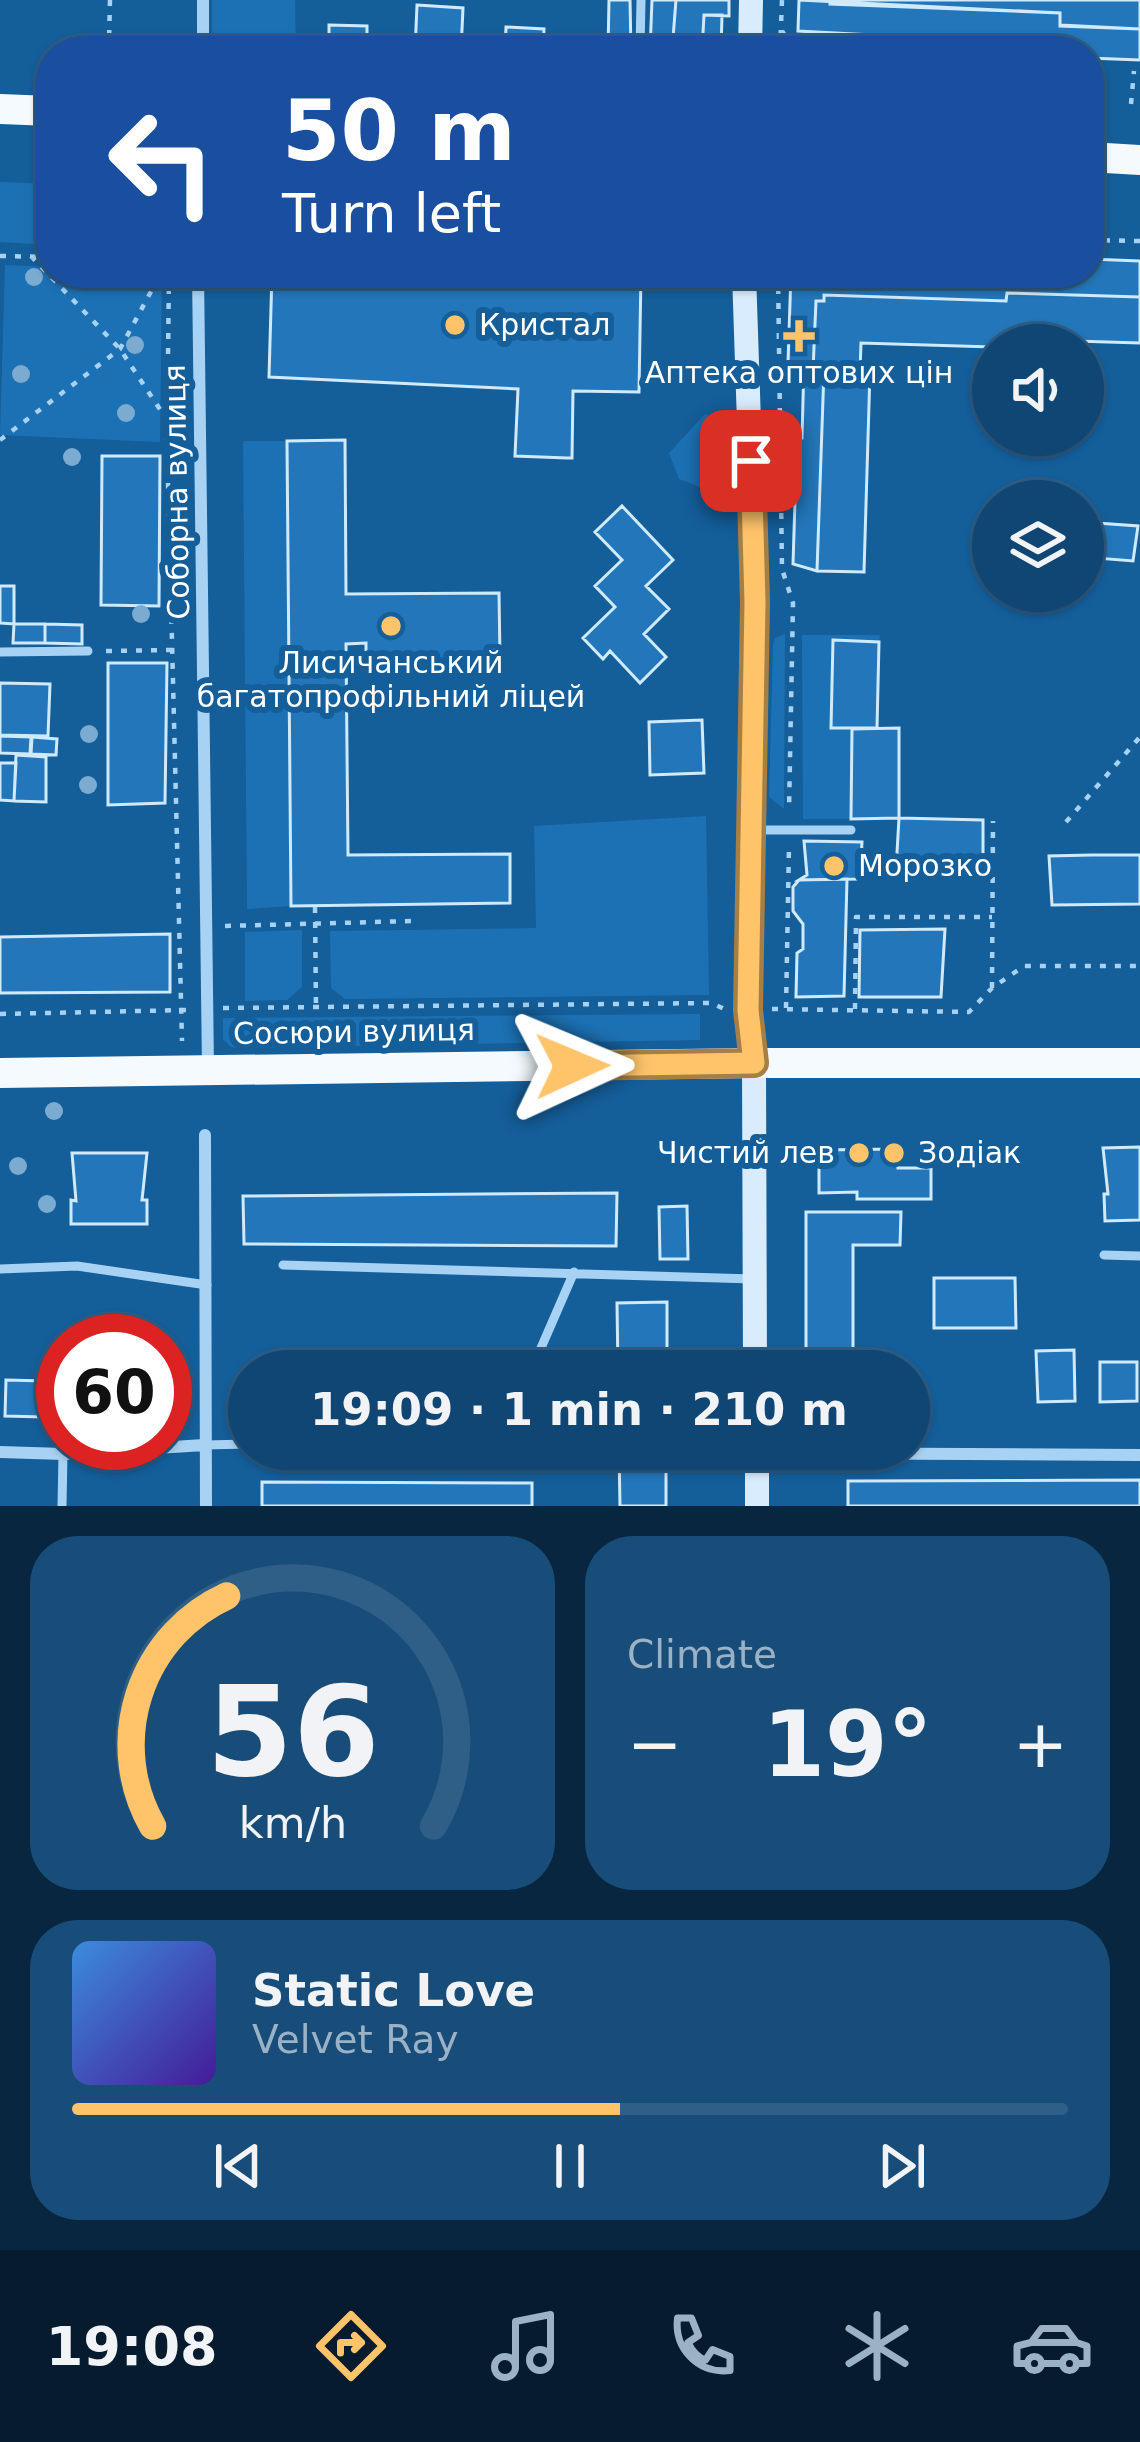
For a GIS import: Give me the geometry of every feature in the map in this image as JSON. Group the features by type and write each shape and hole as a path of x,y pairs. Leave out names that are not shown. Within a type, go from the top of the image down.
{"main road":[{"path":"750,36 751,0"},
{"path":"0,109 36,110"},
{"path":"1104,159 1140,160"},
{"path":"745,288 755,602 748,1010 754,1063 755,1350"},
{"name":"Сосюри вулиця","path":"0,1073 1140,1063"},
{"path":"758,1470 758,1506"}],"street":[{"path":"202,0 203,36"},
{"name":"Соборна вулиця","path":"198,288 208,1070"},
{"path":"206,1135 206,1506"},
{"path":"192,1446 205,1445"},
{"path":"0,1453 36,1454"},
{"path":"930,1453 1140,1455"}],"lane":[{"path":"640,36 641,0"},
{"path":"0,652 88,651"},
{"path":"751,830 851,830"},
{"path":"1104,1255 1140,1256"},
{"path":"283,1264 753,1280"},
{"path":"0,1268 77,1267 207,1285"},
{"path":"540,1350 574,1272"},
{"path":"205,1445 228,1444"},
{"path":"62,1506 63,1470"}],"path":[{"path":"110,0 110,36"},
{"path":"781,36 782,0"},
{"path":"781,30 785,36"},
{"path":"1131,104 1135,71"},
{"path":"1104,240 1140,241"},
{"path":"0,256 36,256"},
{"path":"31,256 36,261"},
{"path":"62,288 120,349 168,422"},
{"path":"0,440 120,349 156,288"},
{"path":"165,288 182,1050"},
{"path":"778,288 782,569 793,603 786,1008"},
{"path":"88,651 173,650"},
{"path":"1066,822 1140,737"},
{"path":"992,988 993,821"},
{"path":"315,907 316,1008"},
{"path":"855,1010 856,917 992,916"},
{"path":"207,926 413,921"},
{"path":"0,1014 712,1003 730,1012 786,1008 969,1012 992,988 1024,966 1140,966"}],"shaded area":[{"path":"212,0 295,0 296,36 212,36"},
{"path":"0,182 36,183 36,244 0,242"},
{"path":"5,265 36,266 36,288 162,288 160,442 0,435"},
{"path":"705,414 722,420 730,437 732,472 711,491 679,479 669,453"},
{"path":"243,441 287,441 291,906 247,909"},
{"path":"785,634 784,809 769,797 773,645 775,638"},
{"path":"802,635 880,635 879,642 833,641 831,727 852,729 851,819 803,819"},
{"path":"706,816 709,995 345,999 331,988 330,931 536,928 534,826"},
{"path":"302,930 302,987 287,1000 245,1001 245,932"},
{"path":"700,1014 700,1040 240,1048 223,1039 223,1018"}],"building":[{"path":"609,0 630,0 631,36 608,36"},
{"path":"652,0 676,0 673,36 651,36"},
{"path":"676,0 729,0 729,16 704,15 703,36 673,36"},
{"path":"799,0 1060,13 1060,26 1140,29 1140,60 1104,59 1104,36 798,31"},
{"path":"830,0 1140,0 1140,29 1060,25 1060,13 830,4"},
{"path":"417,5 463,8 462,36 416,36"},
{"path":"704,15 722,15 721,36 703,36"},
{"path":"329,25 367,26 367,36 329,36"},
{"path":"506,27 544,29 544,36 506,36"},
{"path":"1104,260 1140,261 1140,297 1007,293 1006,301 824,295 824,301 816,301 813,370 824,370 817,571 793,564 804,363 788,363 790,288 1104,288"},
{"name":"Кристал","path":"272,288 641,288 639,392 573,391 572,458 515,456 518,389 269,377"},
{"path":"1007,293 1140,297 1140,343 1104,342 1104,324 972,324 972,346 861,343 860,371 870,371 864,572 817,571 824,370 813,370 816,301 824,301 824,295 1006,301"},
{"path":"345,440 346,594 499,593 500,659 366,660 366,643 346,644 348,855 510,854 510,903 291,906 287,441"},
{"path":"102,456 160,456 159,606 101,605"},
{"path":"622,506 673,560 646,586 669,609 644,634 666,657 640,683 610,651 603,659 583,638 615,607 595,586 622,560 595,532"},
{"path":"1104,524 1138,526 1133,561 1104,559"},
{"path":"0,586 14,586 14,624 0,623"},
{"path":"14,624 45,624 45,643 13,643"},
{"path":"45,624 82,625 82,644 45,643"},
{"path":"833,640 879,642 877,728 831,728"},
{"path":"108,663 167,663 165,803 108,805"},
{"path":"0,683 50,684 48,736 0,735"},
{"path":"702,720 704,773 650,775 649,722"},
{"path":"899,728 899,818 851,819 852,729"},
{"path":"0,736 31,737 30,754 0,753"},
{"path":"32,737 57,739 56,755 31,754"},
{"path":"16,755 46,757 46,802 14,801"},
{"path":"0,763 16,763 14,801 0,800"},
{"path":"899,818 983,820 983,871 896,870"},
{"name":"Морозко","path":"804,841 862,842 860,879 799,880 807,875"},
{"path":"1140,855 1140,904 1052,905 1049,856"},
{"name":"Морозко","path":"847,879 844,996 796,997 803,924 793,911 793,887 799,880"},
{"path":"945,929 941,997 859,997 860,930"},
{"path":"170,934 170,992 0,993 0,937"},
{"path":"1140,1147 1140,1220 1105,1221 1104,1194 1108,1194 1103,1148"},
{"path":"898,1149 898,1168 931,1168 931,1199 857,1199 857,1192 819,1193 819,1150"},
{"path":"72,1153 147,1153 142,1200 147,1200 147,1224 71,1224 71,1200 76,1201"},
{"path":"617,1193 616,1246 244,1244 243,1196"},
{"path":"687,1206 688,1259 660,1259 659,1207"},
{"path":"806,1212 901,1212 900,1245 853,1245 853,1350 806,1350"},
{"path":"934,1278 1015,1278 1016,1328 934,1328"},
{"path":"667,1302 667,1350 618,1350 617,1303"},
{"path":"1074,1350 1075,1401 1038,1402 1036,1351"},
{"path":"1100,1362 1137,1362 1137,1401 1100,1402"},
{"path":"6,1380 36,1381 36,1417 5,1416"},
{"path":"619,1470 666,1470 666,1506 620,1506"},
{"path":"1140,1480 1140,1506 848,1506 848,1481"},
{"path":"262,1482 532,1483 532,1506 262,1506"}],"place":[{"name":"Кристал","path":"455,325"},
{"name":"Аптека оптових цін","path":"799,336"},
{"name":"Лисичанський багатопрофільний ліцей","path":"391,626"},
{"name":"Морозко","path":"834,866"},
{"name":"Чистий лев","path":"859,1153"},
{"name":"Зодіак","path":"894,1153"}],"route":[{"path":"572,1066 754,1063 748,1010 755,602 751,461"}]}
